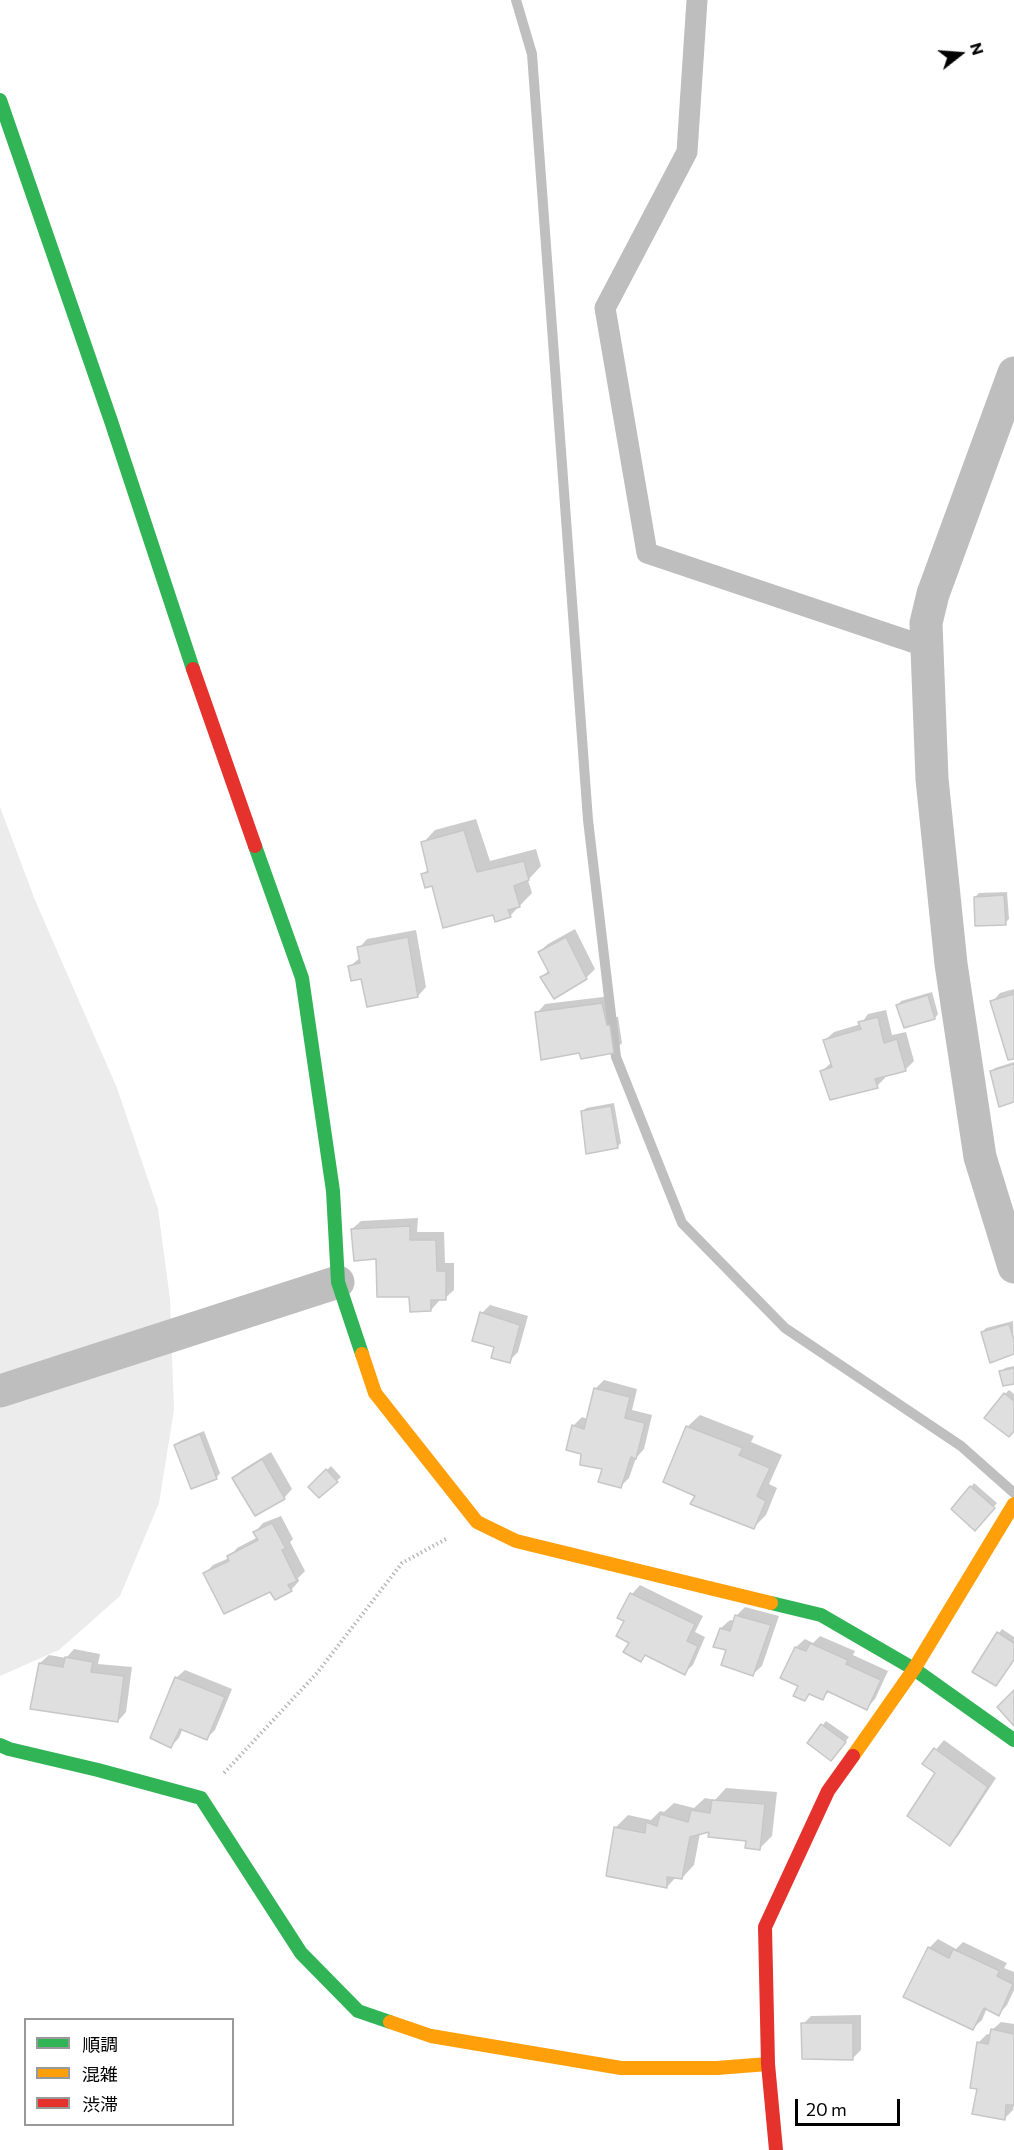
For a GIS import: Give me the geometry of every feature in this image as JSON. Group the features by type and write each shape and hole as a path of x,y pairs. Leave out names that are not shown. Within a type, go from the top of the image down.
{"street":[{"path":"0,100 111,421 202,695 302,978 333,1191 338,1282 375,1393 477,1522 516,1542 821,1615 914,1670 1014,1740"},
{"path":"1014,373 933,594 926,623 932,779 951,964 980,1157 1014,1267"},
{"path":"0,1391 338,1282"},
{"path":"776,2150 768,2064 765,1927 828,1791 914,1670 1014,1504"},
{"path":"0,1745 201,1797 301,1953 358,2011 431,2036 621,2068 717,2068 768,2064"}],"lane":[{"path":"697,0 687,152 605,308 647,553 927,647"}],"path":[{"path":"201,1797 317,1673 402,1563 477,1522"}],"shaded area":[{"path":"0,807 35,900 117,1088 158,1209 170,1299 174,1410 159,1503 120,1596 59,1650 0,1676"}],"building":[{"path":"464,830 477,872 524,861 529,880 514,886 520,907 508,910 511,917 495,922 493,915 443,928 432,886 425,888 421,874 428,872 421,842"},
{"path":"1004,895 1006,925 975,926 974,897"},
{"path":"408,937 418,997 367,1007 361,979 351,981 348,966 360,963 357,947"},
{"path":"566,937 587,979 554,999 540,977 549,973 538,952"},
{"path":"1014,994 1014,1059 1008,1060 990,1001"},
{"path":"928,995 935,1019 904,1028 896,1005"},
{"path":"602,1003 607,1025 610,1025 614,1053 581,1059 579,1053 541,1060 535,1012"},
{"path":"878,1017 884,1043 897,1039 906,1071 875,1079 878,1088 830,1100 820,1071 832,1067 823,1040 861,1029 858,1022"},
{"path":"1014,1064 1014,1102 999,1107 990,1071"},
{"path":"611,1106 618,1148 586,1154 581,1111"},
{"path":"410,1226 410,1240 436,1240 437,1271 446,1271 446,1300 431,1300 431,1311 410,1312 409,1297 377,1297 376,1259 354,1261 351,1229"},
{"path":"480,1312 520,1325 510,1363 491,1358 494,1347 472,1341"},
{"path":"1009,1324 1014,1340 1014,1354 990,1363 981,1332"},
{"path":"1014,1368 1014,1384 1003,1386 999,1371"},
{"path":"594,1388 630,1397 625,1418 645,1423 636,1459 631,1457 621,1488 598,1482 602,1469 580,1465 581,1454 566,1450 572,1425 584,1429"},
{"path":"1004,1393 1014,1401 1014,1431 1009,1437 984,1418"},
{"path":"686,1426 743,1448 739,1455 770,1468 757,1496 766,1501 754,1529 690,1504 695,1496 663,1482"},
{"path":"200,1434 217,1479 191,1489 174,1445"},
{"path":"262,1459 285,1499 255,1516 232,1478"},
{"path":"326,1469 338,1482 319,1498 308,1487"},
{"path":"970,1486 995,1508 975,1531 951,1509"},
{"path":"272,1523 286,1549 282,1550 297,1581 288,1585 292,1591 275,1600 270,1592 224,1614 203,1573 229,1561 227,1556 258,1540 253,1532"},
{"path":"630,1593 695,1624 687,1641 698,1646 685,1675 645,1655 641,1662 623,1652 629,1643 616,1636 624,1621 617,1618"},
{"path":"735,1615 771,1625 753,1676 721,1665 726,1650 713,1647 720,1628 730,1631"},
{"path":"997,1632 1014,1643 1014,1660 996,1686 972,1672"},
{"path":"810,1643 848,1660 846,1664 881,1680 867,1710 827,1691 823,1700 809,1694 805,1701 793,1696 798,1686 780,1678 795,1647 806,1651"},
{"path":"65,1657 93,1662 91,1672 124,1676 118,1722 30,1709 39,1663 63,1667"},
{"path":"175,1677 225,1697 207,1740 180,1729 171,1748 150,1738"},
{"path":"1014,1690 1014,1726 997,1707"},
{"path":"821,1724 846,1742 831,1761 807,1743"},
{"path":"934,1748 988,1787 950,1846 907,1816 935,1773 922,1764"},
{"path":"712,1800 765,1804 760,1850 745,1848 746,1841 708,1837 709,1832 690,1837 682,1879 667,1877 667,1888 606,1876 614,1827 645,1833 646,1822 657,1826 660,1814 688,1822 691,1810 710,1813"},
{"path":"928,1947 949,1958 953,1949 1000,1971 997,1976 1013,1984 999,2016 984,2008 973,2030 903,1997"},
{"path":"801,2023 853,2023 853,2060 802,2059"},
{"path":"991,2029 1014,2034 1014,2105 1006,2105 1005,2120 972,2114 977,2089 970,2088 977,2042 988,2044"}],"waterway":[{"path":"516,0 532,54 588,820 616,1057 682,1223 785,1328 961,1446 1014,1493"}],"traffic: fast":[{"path":"0,100 111,421 193,669"},
{"path":"255,846 302,978 333,1191 338,1282 362,1354"},
{"path":"771,1603 821,1615 914,1669 1014,1740"},
{"path":"0,1745 201,1798 301,1953 358,2011 390,2022"}],"traffic: slow":[{"path":"362,1354 375,1393 477,1522 516,1541 771,1603"},
{"path":"853,1756 914,1669 1014,1504"},
{"path":"390,2022 431,2036 621,2068 717,2068 768,2064"}],"traffic: jam":[{"path":"193,669 255,846"},
{"path":"776,2150 768,2064 765,1927 828,1791 853,1756"}]}
